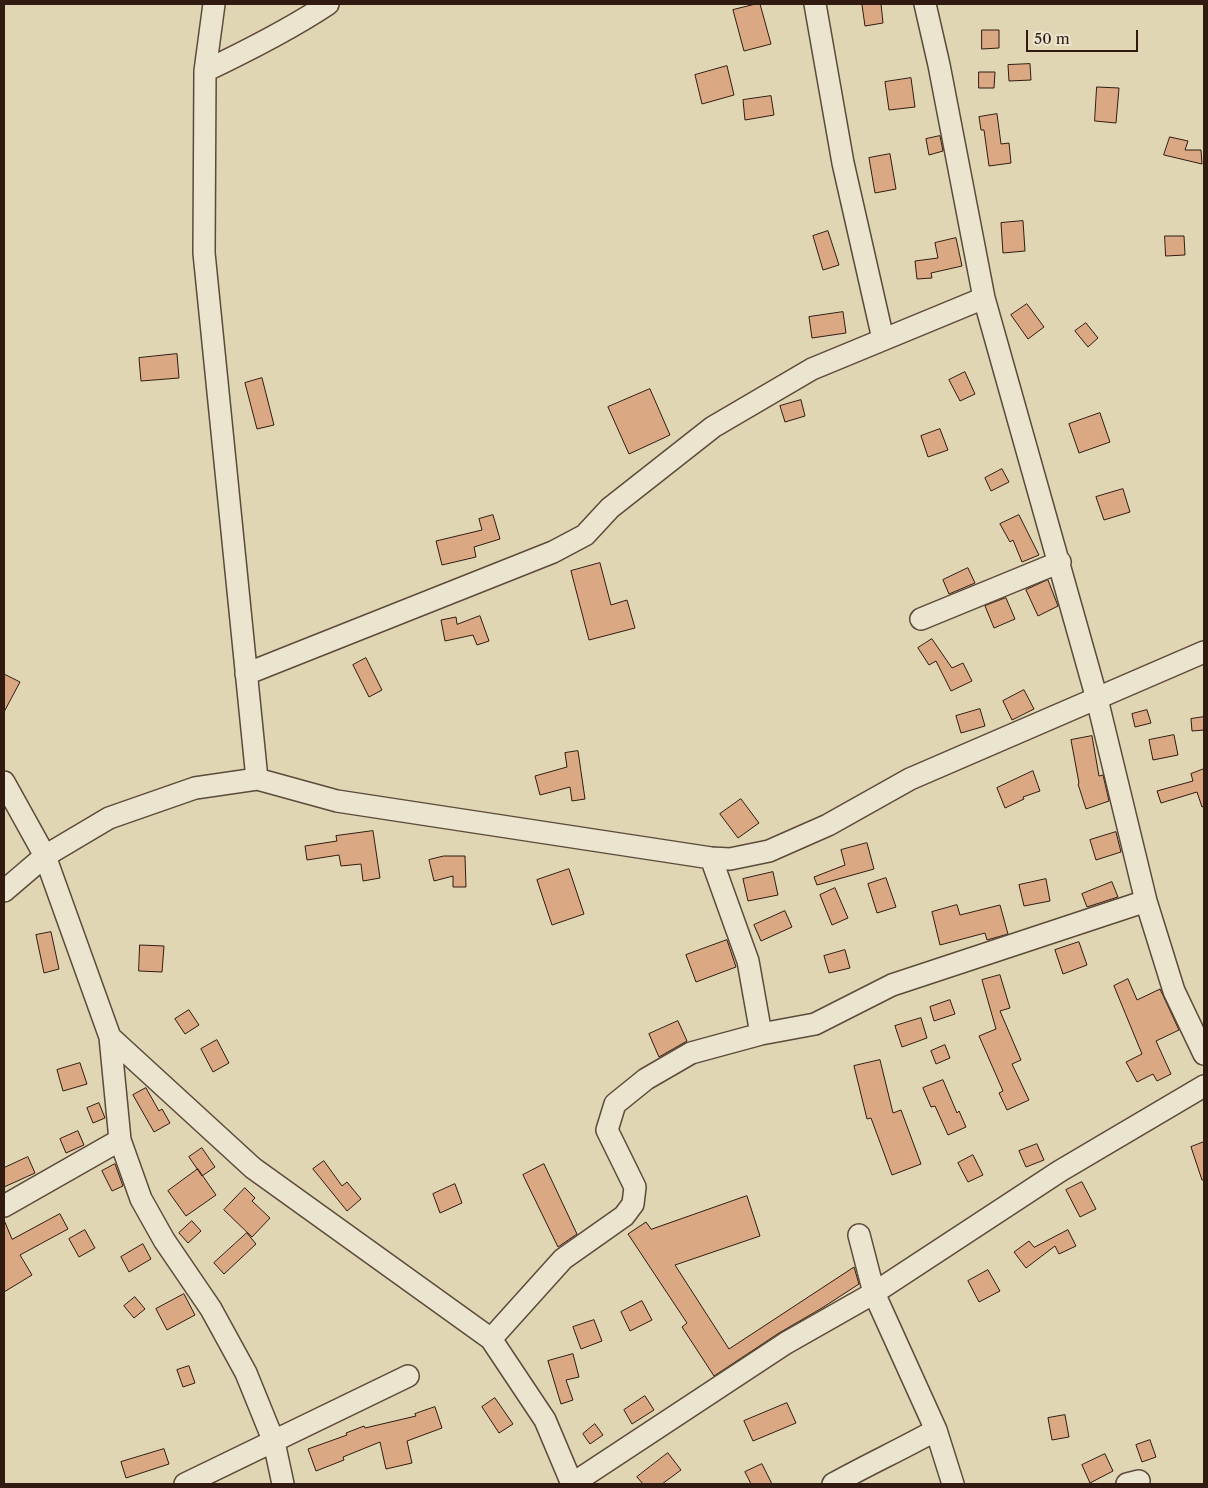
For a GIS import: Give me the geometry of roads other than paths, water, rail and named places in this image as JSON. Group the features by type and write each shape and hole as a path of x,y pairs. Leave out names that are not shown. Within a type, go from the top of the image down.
{"street":[{"path":"214,4 205,70 204,253 257,779"},
{"path":"205,70 238,55 309,17 328,4"},
{"path":"815,4 843,163 883,339"},
{"path":"925,4 939,65 984,298 1060,562 1097,699 1146,901 1174,991 1204,1054"},
{"path":"246,674 553,552 585,535 610,508 713,427 812,369 984,298"},
{"path":"922,619 1060,562"},
{"path":"4,892 45,856 108,818 195,788 257,779 337,801 711,858 730,859 768,851 828,825 910,779 1204,652"},
{"path":"4,782 45,856 110,1037 120,1140 141,1199 164,1240 211,1309 246,1373 274,1442 283,1484"},
{"path":"711,858 748,961 762,1034"},
{"path":"491,1338 563,1259 624,1216 633,1204 635,1187 607,1130 616,1104 646,1079 691,1053 762,1034 815,1024 892,985 1146,901"},
{"path":"110,1037 253,1168 491,1338 545,1420 572,1484 786,1343 874,1293 1060,1171 1204,1086"},
{"path":"4,1206 120,1140"},
{"path":"859,1235 874,1293 936,1430 953,1484"},
{"path":"185,1484 408,1376"},
{"path":"833,1484 869,1463 901,1449 936,1430"}]}
